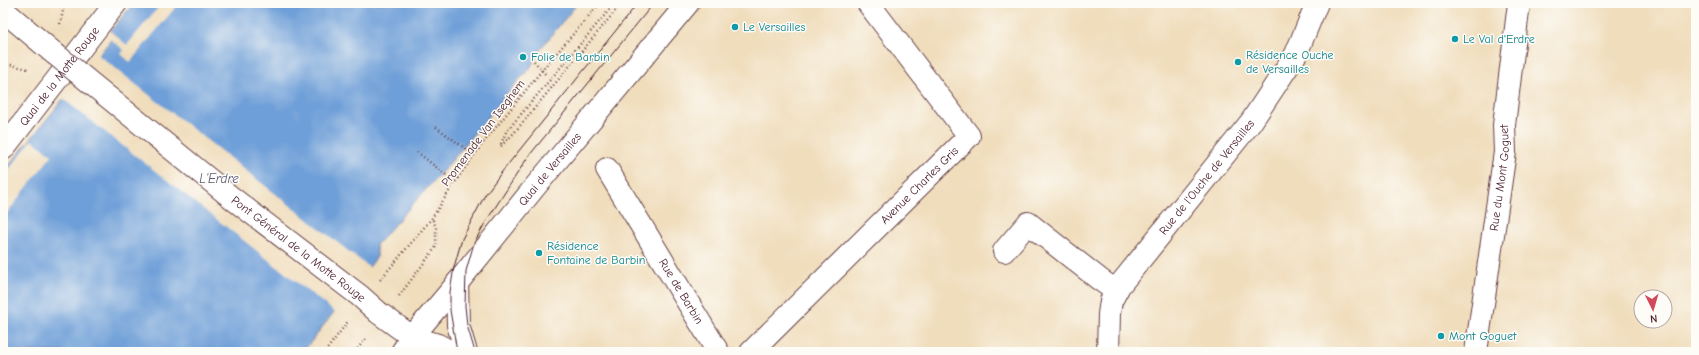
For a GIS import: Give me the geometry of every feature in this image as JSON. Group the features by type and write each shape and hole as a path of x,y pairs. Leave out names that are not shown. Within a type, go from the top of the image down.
{"street":[{"name":"Quai de la Motte Rouge","path":"3,149 116,3"},
{"name":"Quai de Versailles","path":"411,347 457,283 688,3"},
{"name":"Avenue Charles Gris","path":"751,352 969,136 868,3"},
{"name":"Rue de l'Ouche de Versailles","path":"1108,352 1109,314 1111,301 1116,291 1251,122 1296,54 1318,3"},
{"name":"Rue du Mont Goguet","path":"1476,352 1505,152 1504,125 1519,3"},
{"name":"Pont Général de la Motte Rouge","path":"3,10 232,198 360,296 379,313 411,347 438,345 451,352"},
{"name":"Rue de Barbin","path":"607,169 718,352"},
{"path":"1004,251 1028,223 1098,280 1116,291"},
{"path":"457,283 458,325 466,352"}],"path":[{"path":"58,30 65,3"},
{"name":"Promenade Van Iseghem","path":"383,276 432,218 474,155 543,69 600,3"},
{"path":"615,3 506,132 500,146 514,134 622,3"},
{"path":"534,61 543,69 546,75"},
{"path":"3,64 28,69"},
{"path":"436,126 474,155"},
{"path":"417,152 455,182"},
{"path":"402,292 436,247 436,227 432,218"},
{"path":"325,352 346,324"},
{"path":"355,352 369,336"}],"water":[{"name":"L'Erdre","path":"134,3 578,3 542,47 529,70 517,82 449,164 376,245 377,257 303,352 3,352 3,173 115,35 110,31"}],"pier":[{"path":"162,3 179,3 130,62 121,54 124,50 109,38 112,35 109,33 110,31 127,45"},
{"path":"97,54 370,268 336,313 62,98"},
{"path":"32,140 52,155 3,218 3,177"}],"tram line":[{"path":"457,352 450,310 450,292 454,267 462,239 485,195 501,173 638,3"},
{"path":"475,352 467,325 465,306 466,271 474,243 485,223 528,157 654,3"}],"place":[{"name":"Le Versailles","path":"735,27"},
{"name":"Le Val d'Erdre","path":"1455,39"},
{"name":"Folie de Barbin","path":"523,57"},
{"name":"Résidence Ouche de Versailles","path":"1238,62"},
{"name":"Résidence Fontaine de Barbin","path":"539,253"},
{"name":"Mont Goguet","path":"1441,336"}]}
